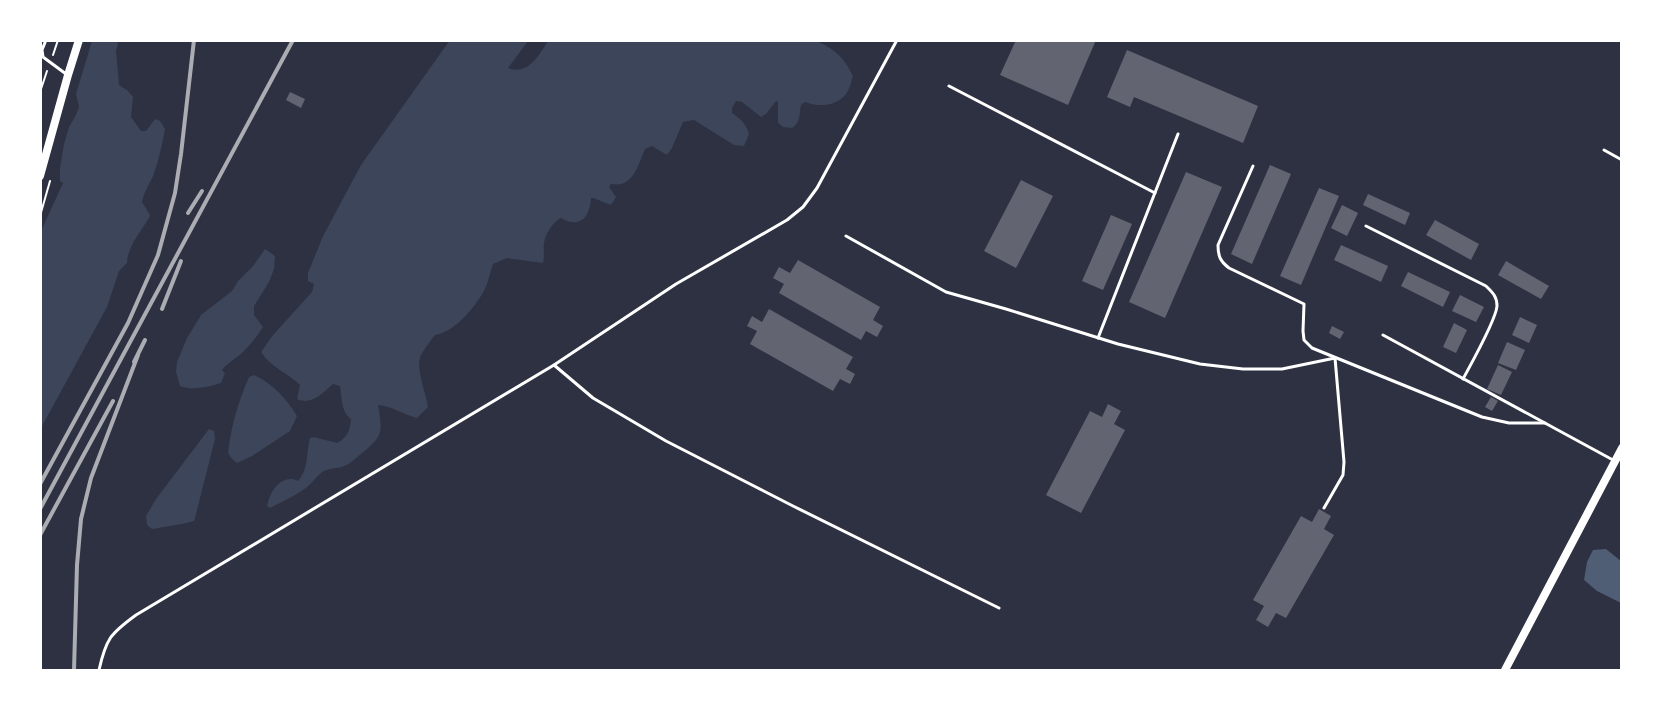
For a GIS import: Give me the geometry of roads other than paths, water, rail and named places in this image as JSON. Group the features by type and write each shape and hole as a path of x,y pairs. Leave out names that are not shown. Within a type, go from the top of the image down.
{"main road":[{"path":"40,176 79,40"}],"street":[{"path":"1505,670 1622,448"}],"lane":[{"path":"46,40 42,50 43,57 68,75"},
{"path":"99,670 103,650 114,631 136,615 554,365 676,284 787,220 803,207 817,188 897,40"},
{"path":"948,86 1155,193"},
{"path":"1098,338 1178,134"},
{"path":"1604,150 1622,160"},
{"path":"1253,166 1218,244 1218,255 1221,262 1229,268 1304,304 1302,331 1304,340 1312,348 1482,417 1509,423 1545,423"},
{"path":"1366,226 1486,286 1495,294 1497,306 1494,317 1463,379"},
{"path":"846,236 946,292 1118,344 1200,364 1243,369 1282,369 1335,358"},
{"path":"1383,335 1615,461"},
{"path":"1324,508 1343,475 1335,358"},
{"path":"554,365 593,398 666,441 999,608"}],"railway":[{"path":"40,484 128,323 158,255 175,193 194,40"},
{"path":"40,509 293,40"},
{"path":"188,213 202,191"},
{"path":"162,309 181,261"},
{"path":"134,362 145,340"},
{"path":"74,670 77,565 81,519 91,478 138,355"},
{"path":"40,535 113,401"}]}
